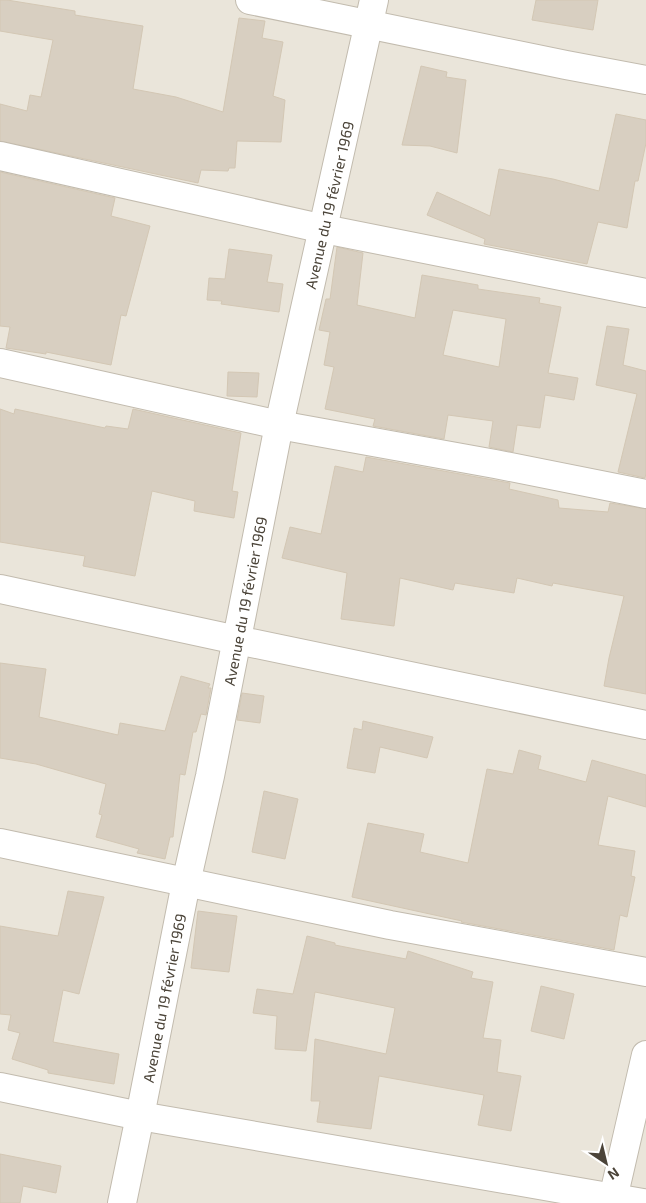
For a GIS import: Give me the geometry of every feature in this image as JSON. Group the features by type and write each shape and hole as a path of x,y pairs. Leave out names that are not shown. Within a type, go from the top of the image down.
{"street":[{"path":"250,0 372,12 557,63 646,80"},
{"name":"Avenue du 19 février 1969","path":"122,1203 186,883 210,776 279,426 372,12"},
{"path":"0,156 324,229 646,293"},
{"path":"0,362 279,426 646,494"},
{"path":"0,589 646,725"},
{"path":"0,843 390,925 646,972"},
{"path":"613,1200 646,1055"},
{"path":"0,1087 140,1116 613,1200 643,1203"}],"shaded area":[{"path":"0,0 646,0 646,1203 0,1203"}],"building":[{"path":"0,0 75,11 75,15 143,26 133,89 176,97 223,112 239,18 265,21 262,38 283,42 273,96 285,100 281,142 237,141 235,168 229,168 228,171 201,170 198,183 0,141 0,104 27,111 30,95 41,97 53,40 0,31"},
{"path":"536,0 598,0 593,30 532,20"},
{"path":"421,66 447,72 446,77 466,80 457,153 430,146 402,145"},
{"path":"616,114 646,120 646,143 638,181 635,181 627,228 598,222 587,264 484,244 485,239 427,215 437,192 490,216 499,169 553,179 599,191"},
{"path":"0,172 115,198 111,216 150,226 126,316 121,315 111,365 46,352 46,354 6,348 10,327 0,326"},
{"path":"337,247 363,253 357,305 415,318 422,275 478,285 478,289 540,298 539,303 561,307 548,373 578,378 574,400 545,395 540,428 517,425 513,452 489,447 493,421 448,415 444,439 373,426 375,419 325,409 334,367 324,365 330,332 319,330 326,299 330,299","holes":["453,310 506,319 499,367 443,355"]},
{"path":"229,249 272,255 267,282 283,284 279,312 221,304 222,301 207,300 209,278 225,279"},
{"path":"607,326 629,329 623,365 646,371 645,478 618,472 637,394 596,385"},
{"path":"228,372 259,373 257,397 227,396"},
{"path":"0,409 14,414 15,409 105,428 106,426 128,429 133,409 241,433 232,491 238,492 234,518 194,511 195,501 152,491 135,576 83,566 85,556 0,542"},
{"path":"366,457 510,483 509,489 558,500 559,508 608,512 610,503 646,509 646,694 604,686 624,596 553,583 552,586 517,578 514,593 455,583 453,590 400,578 394,626 341,619 347,573 282,558 290,527 321,534 335,466 363,472"},
{"path":"0,663 46,669 39,717 118,735 120,723 165,731 181,676 210,684 208,688 211,688 206,715 201,714 196,732 193,732 185,775 180,774 173,837 170,837 165,859 137,853 139,849 96,837 102,815 99,814 106,784 36,764 0,758"},
{"path":"242,693 264,696 260,723 237,720"},
{"path":"363,721 433,737 427,758 380,747 375,773 347,768 354,728 362,730"},
{"path":"519,750 541,756 538,769 586,782 592,760 646,775 646,807 608,796 598,845 635,851 631,876 635,877 627,917 620,915 614,950 461,922 352,897 368,823 424,834 420,852 468,863 487,769 513,774"},
{"path":"264,791 298,799 285,859 252,852"},
{"path":"68,891 104,897 79,994 63,990 53,1042 119,1054 114,1084 48,1073 48,1070 12,1059 20,1033 8,1030 11,1015 0,1014 0,926 58,936"},
{"path":"198,911 237,916 229,972 191,968"},
{"path":"307,936 335,943 335,945 406,959 408,951 473,972 471,978 493,982 483,1038 501,1040 497,1072 521,1076 511,1131 478,1125 484,1095 379,1076 371,1129 317,1122 320,1101 311,1101 315,1039 386,1054 395,1008 315,992 306,1051 275,1049 277,1016 253,1013 257,989 293,994"},
{"path":"541,986 574,994 564,1039 531,1031"},
{"path":"0,1154 61,1166 56,1193 23,1186 20,1203 0,1203"}]}
